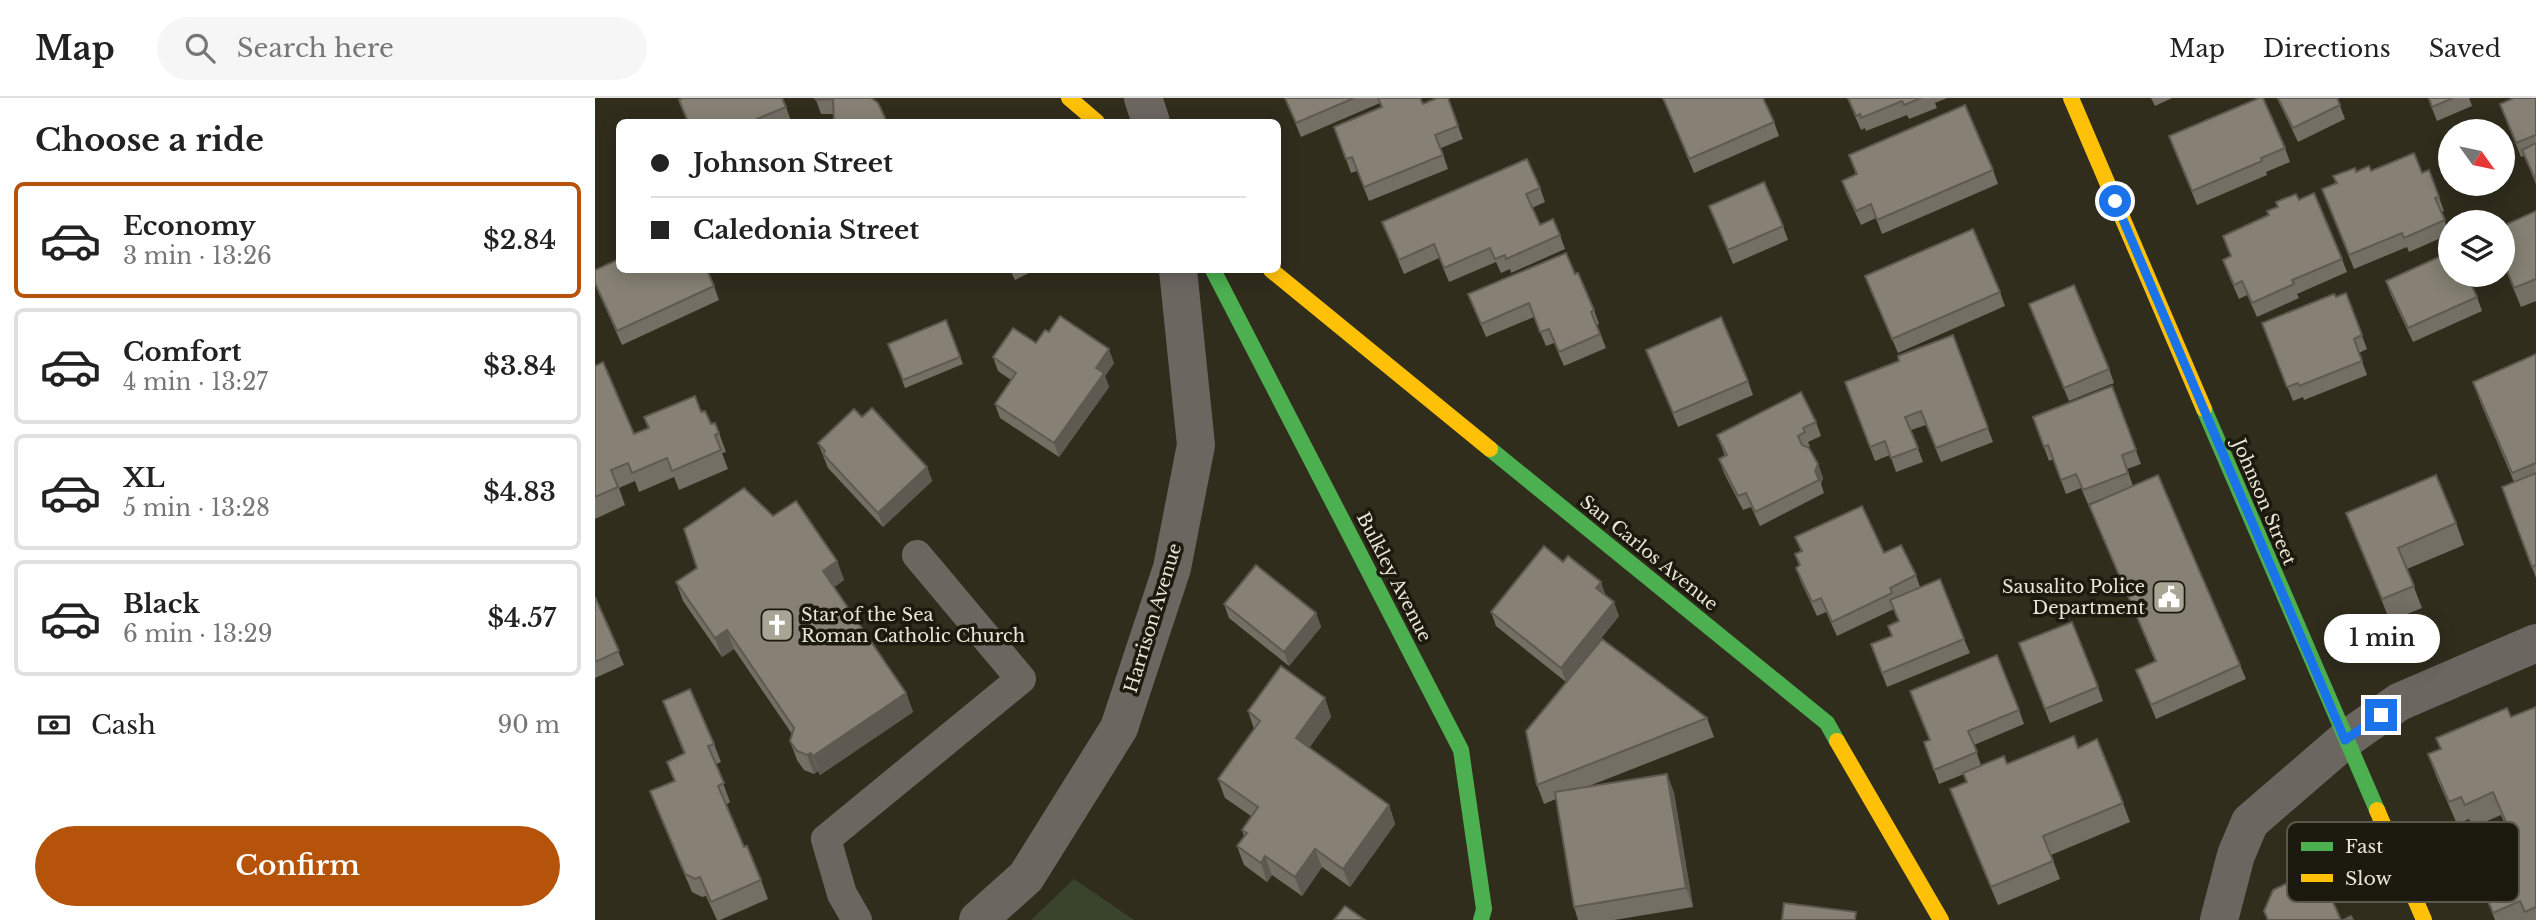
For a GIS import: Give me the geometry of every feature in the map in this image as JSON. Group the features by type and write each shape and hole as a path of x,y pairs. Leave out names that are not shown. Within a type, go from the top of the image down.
{"street":[{"path":"1069,98 1094,119"},
{"path":"1143,98 1150,119"},
{"name":"Johnson Street","path":"2071,98 2381,822"},
{"name":"Harrison Avenue","path":"978,920 1025,877 1119,728 1172,568 1196,445 1178,273"},
{"name":"Bulkley Avenue","path":"1215,273 1461,750 1483,909 1481,920"},
{"name":"San Carlos Avenue","path":"1275,273 1827,723 1941,920"},
{"path":"2219,920 2236,855 2250,822 2345,740 2399,702 2536,643"},
{"name":"Johnson Street","path":"2416,902 2424,920"}],"lane":[{"path":"857,920 842,894 826,839 1021,679 917,555"}],"green space":[{"path":"1074,879 1134,920 1031,920"}],"building":[{"path":"782,98 786,107 757,119 687,119 679,100"},
{"path":"815,98 871,98 878,103 886,119 834,119 833,99"},
{"path":"1285,98 1354,98 1296,123"},
{"path":"1378,98 1420,98 1423,104 1437,98 1448,98 1458,126 1435,135 1443,155 1364,187 1352,157 1346,159 1334,127 1382,107"},
{"path":"1663,98 1763,98 1774,122 1689,159"},
{"path":"1848,98 1921,98 1904,105 1902,101 1861,118 1860,114 1856,116"},
{"path":"2263,98 2285,148 2261,158 2262,161 2192,191 2169,136"},
{"path":"2278,98 2337,98 2340,105 2293,128"},
{"path":"2429,98 2453,98 2432,107"},
{"path":"2514,98 2536,98 2536,135 2516,143 2515,119 2506,119 2500,104"},
{"path":"1965,105 1993,170 1877,220 1871,204 1856,211 1842,181 1857,174 1849,155"},
{"path":"2536,143 2536,181 2522,150"},
{"path":"2414,153 2422,173 2429,170 2439,197 2435,198 2440,210 2438,210 2438,223 2404,238 2402,233 2349,255 2322,189 2337,183 2333,176 2355,168 2356,172 2369,166 2371,171"},
{"path":"1527,159 1540,188 1526,194 1540,225 1553,219 1560,235 1506,259 1505,255 1495,259 1490,248 1444,268 1434,244 1399,260 1382,222"},
{"path":"1764,182 1783,226 1728,250 1709,206"},
{"path":"2314,193 2342,259 2292,280 2294,284 2252,303 2242,281 2234,285 2223,260 2231,256 2223,236 2269,215 2267,211 2278,207 2276,202 2296,194 2299,200"},
{"path":"2536,211 2536,279 2514,288 2515,287 2515,221"},
{"path":"1973,229 2000,292 1892,339 1865,276"},
{"path":"1566,253 1594,310 1591,312 1600,334 1559,352 1549,329 1540,332 1529,303 1481,324 1468,294"},
{"path":"2438,257 2438,287 2472,287 2477,297 2408,328 2386,281"},
{"path":"616,260 616,273 708,273 714,286 617,331 595,283 595,270"},
{"path":"2074,285 2109,369 2064,388 2029,304"},
{"path":"2346,293 2362,335 2354,339 2362,361 2299,386 2298,383 2287,387 2262,323 2334,294 2336,297"},
{"path":"1060,316 1109,349 1096,368 1104,373 1054,443 995,404 1016,373 993,357 1013,328 1036,343 1045,330 1049,332"},
{"path":"1721,317 1748,381 1673,413 1646,350"},
{"path":"946,320 960,357 903,380 888,344"},
{"path":"1953,335 1988,428 1936,448 1921,411 1905,417 1918,448 1891,458 1885,441 1870,447 1845,382 1899,361 1898,356"},
{"path":"2536,354 2536,463 2512,473 2473,382"},
{"path":"603,362 634,434 649,428 644,417 695,396 701,412 705,411 711,424 715,423 719,433 715,435 721,450 672,471 667,458 632,473 628,463 611,470 618,487 595,497 595,366"},
{"path":"2112,386 2136,450 2122,455 2128,473 2083,490 2076,474 2061,480 2048,445 2044,447 2033,417"},
{"path":"1801,392 1816,422 1803,428 1805,432 1798,436 1818,464 1815,471 1819,480 1755,512 1746,493 1738,496 1719,459 1727,455 1717,435"},
{"path":"872,408 927,467 878,513 823,454 825,451 818,443 854,409 862,417"},
{"path":"2536,473 2536,565 2532,567 2502,487"},
{"name":"Sausalito Police Department","path":"2158,475 2240,665 2151,705 2136,670 2156,661 2089,505"},
{"path":"2436,475 2456,523 2398,548 2414,586 2382,599 2346,513"},
{"name":"Star of the Sea Roman Catholic Church","path":"744,488 773,516 796,501 837,561 823,571 906,693 813,756 811,753 807,755 797,751 790,741 794,728 727,630 715,638 676,582 697,568 684,529"},
{"path":"1862,506 1884,553 1901,545 1916,575 1890,588 1892,593 1832,622 1821,598 1812,602 1796,568 1800,565 1795,554 1802,551 1795,537"},
{"path":"1544,546 1563,562 1568,556 1601,582 1596,588 1614,602 1561,668 1491,612"},
{"path":"1256,565 1316,613 1284,652 1224,604"},
{"path":"1940,579 1964,639 1882,673 1871,644 1892,636 1888,626 1899,621 1890,600"},
{"path":"595,597 619,651 595,662"},
{"path":"2072,622 2098,687 2045,709 2019,643"},
{"path":"1602,639 1707,718 1537,785 1526,731"},
{"path":"1997,655 2019,710 1968,731 1977,752 1934,770 1924,742 1930,740 1910,691"},
{"path":"1281,666 1325,698 1296,738 1389,805 1343,869 1315,849 1295,877 1265,856 1261,863 1237,846 1247,833 1242,830 1258,807 1218,779 1260,721 1248,711"},
{"path":"690,689 714,744 708,746 724,783 718,786 761,880 711,902 700,877 695,879 685,874 650,791 675,781 667,762 685,753 663,701"},
{"path":"2536,707 2536,907 2525,912 2519,901 2519,822 2506,822 2493,792 2465,805 2461,797 2449,802 2428,754 2441,749 2436,738 2507,708 2511,717"},
{"path":"2074,736 2078,748 2097,739 2123,803 2043,836 2053,861 1991,887 1950,789 1967,782 1963,773 2004,756 2007,764"},
{"path":"1667,774 1686,888 1574,907 1555,792"},
{"path":"2287,883 2287,902 2333,902 2341,920 2268,920 2264,911 2273,890"},
{"path":"2488,902 2518,902 2493,913"},
{"path":"1784,903 1856,912 1855,920 1782,920"},
{"path":"1345,906 1365,920 1334,920"}],"traffic: fast":[{"path":"1215,273 1461,750 1484,909 1481,920"},
{"path":"2204,409 2377,810"},
{"path":"1490,449 1827,723 1837,741"}],"traffic: slow":[{"path":"1069,98 1094,119"},
{"path":"2071,98 2204,409"},
{"path":"1275,273 1490,449"},
{"path":"1837,741 1941,920"},
{"path":"2377,810 2382,822"},
{"path":"2416,902 2424,920"}],"place":[{"name":"Sausalito Police Department","path":"2169,597"},
{"name":"Star of the Sea Roman Catholic Church","path":"777,625"}],"route":[{"path":"2115,201 2345,740 2381,715"}]}
